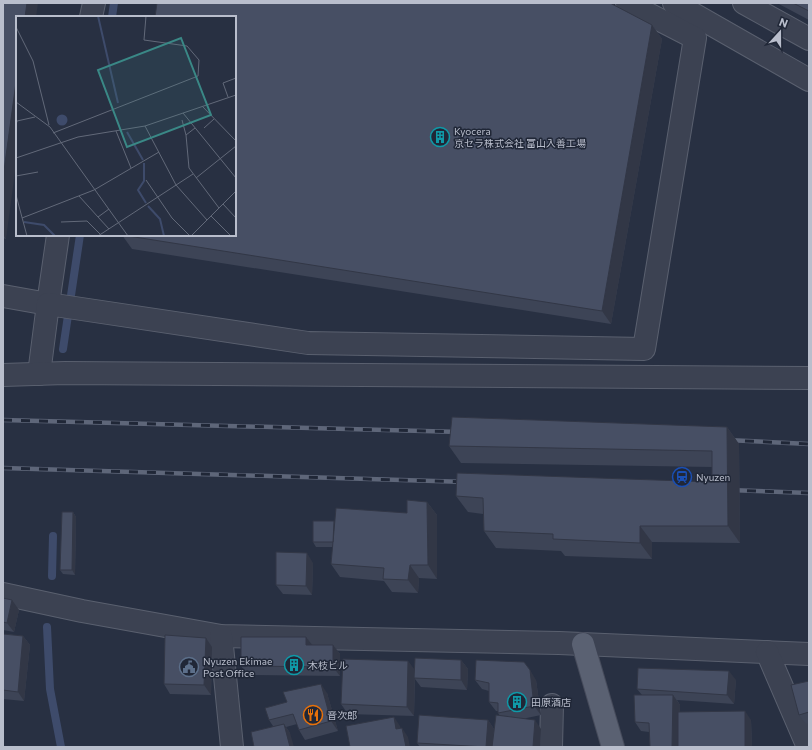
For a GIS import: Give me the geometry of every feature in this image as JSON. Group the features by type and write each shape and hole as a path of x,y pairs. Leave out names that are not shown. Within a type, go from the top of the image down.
{"main road":[{"path":"583,644 613,747"}],"street":[{"path":"91,16 94,3"},
{"path":"3,296 308,343 644,349 695,38 628,3"},
{"path":"674,3 809,80"},
{"path":"744,3 809,39"},
{"path":"39,374 58,236"},
{"path":"3,374 809,378"},
{"path":"3,594 221,636 583,644 809,654"},
{"path":"221,636 232,747"},
{"path":"767,652 808,747"},
{"path":"551,747 552,706"}],"building":[{"path":"3,3 27,3 25,16 16,16 16,82 3,178"},
{"name":"Kyocera 京セラ株式会社 富山入善工場","path":"157,3 610,3 652,25 602,311 128,236 236,236 236,16 155,16"},
{"path":"793,3 809,3 809,11"},
{"path":"452,417 727,427 728,526 640,526 640,543 553,539 553,534 484,531 483,498 456,496 457,473 712,482 712,451 449,446"},
{"path":"407,500 427,502 428,565 410,565 408,580 383,579 384,568 331,564 336,508 407,513"},
{"path":"62,512 73,512 72,570 60,570"},
{"path":"313,521 334,521 333,542 313,542"},
{"path":"276,552 307,553 306,586 276,585"},
{"path":"3,598 12,600 7,623 3,622"},
{"path":"3,634 23,636 18,692 3,690"},
{"path":"165,635 206,638 204,685 164,684"},
{"name":"木枝ビル","path":"241,637 306,637 306,645 333,645 333,667 241,666"},
{"path":"415,658 461,660 461,680 414,678"},
{"path":"343,659 408,661 407,707 341,704"},
{"name":"田原酒店","path":"476,660 524,662 530,670 534,706 498,713 498,703 489,702 489,683 475,680"},
{"path":"638,668 729,671 727,695 637,689"},
{"path":"809,681 809,712 799,715 791,685"},
{"path":"321,684 331,721 299,730 293,714 269,720 265,708 287,702 283,692"},
{"path":"634,695 673,695 672,747 650,747 649,723 635,722"},
{"path":"745,711 745,747 678,747 678,712"},
{"path":"419,715 488,720 486,747 417,743"},
{"path":"496,715 535,720 533,747 492,747"},
{"path":"394,717 396,729 402,728 406,747 350,747 346,726"},
{"path":"284,724 290,747 254,747 251,732"}],"waterway":[{"path":"112,16 114,3"},
{"path":"63,349 80,236"},
{"path":"52,576 53,536"},
{"path":"47,627 50,689 61,747"}],"railway":[{"path":"3,420 461,432"},
{"path":"727,440 809,444"},
{"path":"3,468 467,482"},
{"path":"729,490 809,493"}],"place":[{"name":"Kyocera 京セラ株式会社 富山入善工場","path":"440,137"},
{"name":"Nyuzen","path":"682,477"},
{"name":"木枝ビル","path":"294,665"},
{"name":"Nyuzen Ekimae Post Office","path":"189,667"},
{"name":"田原酒店","path":"517,702"},
{"name":"音次郎","path":"313,715"}]}
